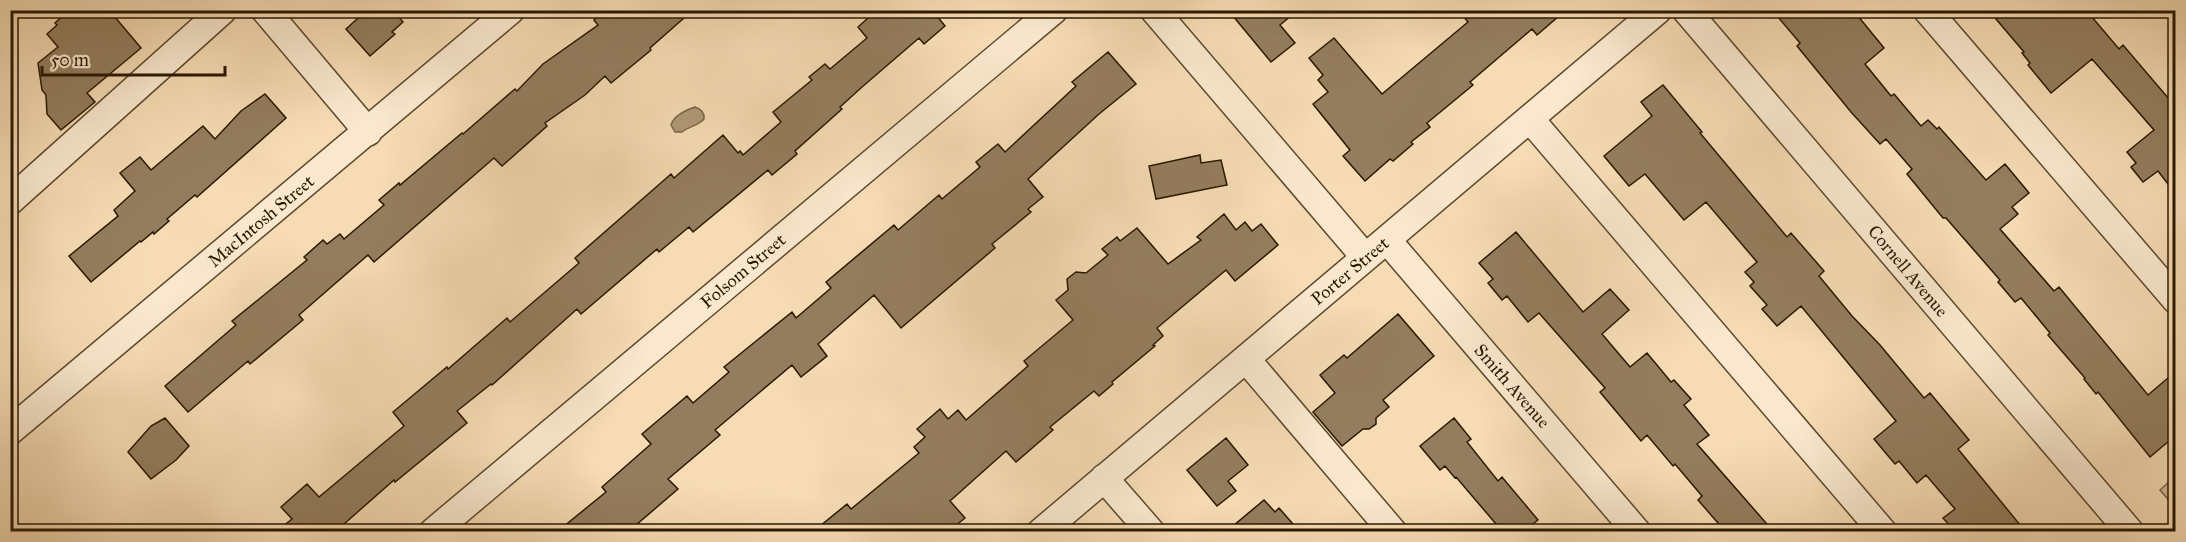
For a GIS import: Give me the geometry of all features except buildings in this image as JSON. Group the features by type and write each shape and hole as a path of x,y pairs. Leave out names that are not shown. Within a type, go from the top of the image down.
{"street":[{"path":"10,201 223,10"},
{"path":"265,10 368,132"},
{"name":"MacIntosh Street","path":"10,431 512,10"},
{"name":"Folsom Street","path":"433,531 1054,10"},
{"path":"1154,10 1365,258"},
{"name":"Porter Street","path":"1041,531 1658,10"},
{"name":"Cornell Avenue","path":"1686,10 2130,531"},
{"path":"1927,10 2175,300"},
{"path":"1530,119 1883,531"},
{"name":"Smith Avenue","path":"1387,240 1637,531"},
{"path":"1246,359 1394,531"},
{"path":"1104,478 1151,531"}],"shaded area":[{"path":"695,107 702,111 704,119 682,132 675,132 671,125 675,118"},
{"path":"2175,477 2175,512 2172,504 2160,490"}]}
